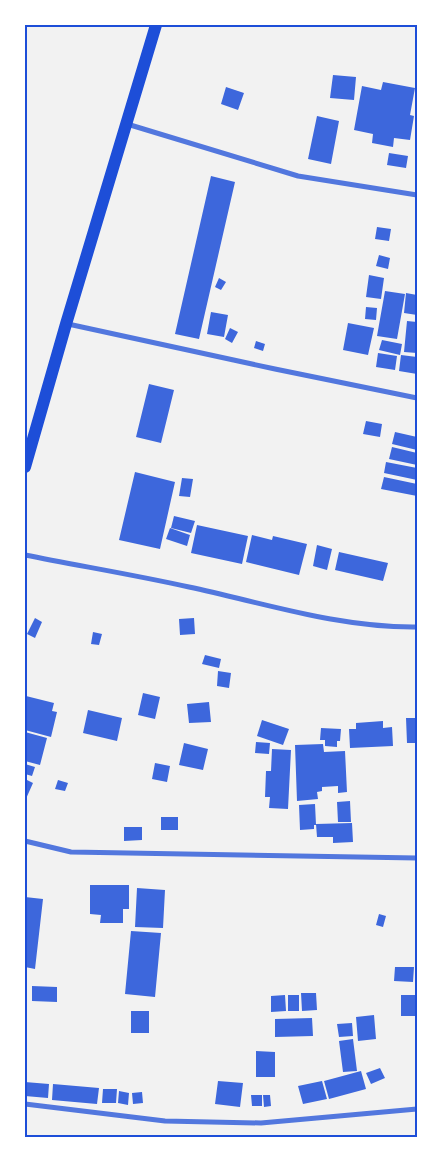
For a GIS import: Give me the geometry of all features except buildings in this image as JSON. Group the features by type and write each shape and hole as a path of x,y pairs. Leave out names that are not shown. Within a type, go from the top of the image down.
{"main road":[{"path":"25,467 156,25"}],"street":[{"path":"127,124 298,176 417,195"},
{"path":"66,324 417,398"},
{"path":"25,555 188,587 329,619 393,627 417,627"},
{"path":"25,841 71,852 417,858"},
{"path":"25,1104 165,1121 261,1123 417,1109"}]}
